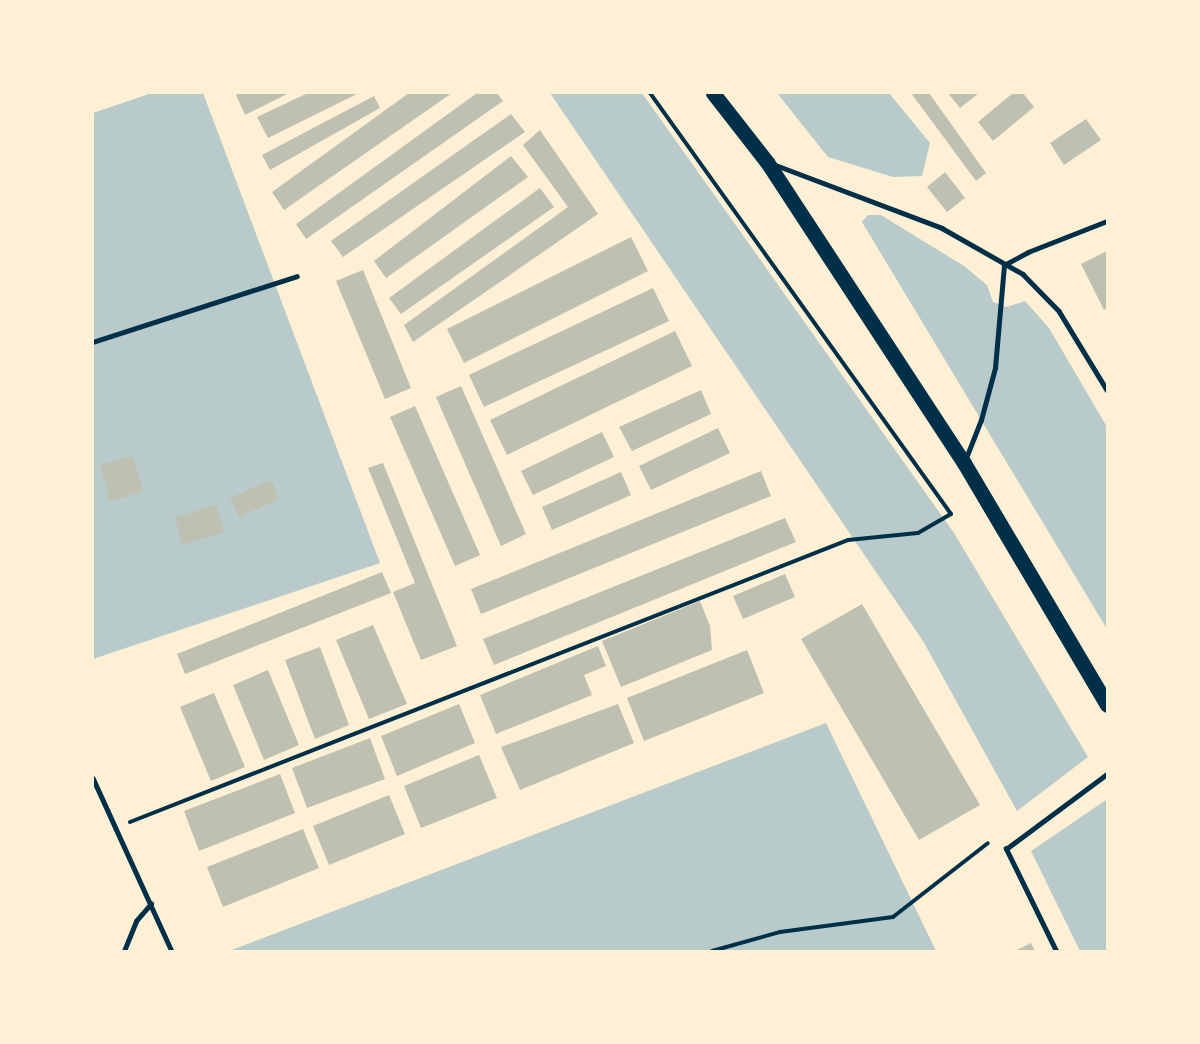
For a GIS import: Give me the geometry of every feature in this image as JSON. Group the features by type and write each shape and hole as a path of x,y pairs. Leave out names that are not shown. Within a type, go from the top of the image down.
{"main road":[{"path":"713,93 767,162 964,463 1107,705"}],"lane":[{"path":"767,162 942,228 1023,274 1059,312 1107,390"},
{"path":"1004,265 1028,252 1107,221"},
{"path":"964,463 981,420 995,368 1004,265"},
{"path":"93,342 297,276"},
{"path":"1056,951 1006,849 1107,774"},
{"path":"93,778 172,951"},
{"path":"124,951 136,921 151,904"}],"path":[{"path":"116,828 848,540 918,533 951,514 650,93"},
{"path":"712,951 780,932 893,917 995,838"}],"shaded area":[{"path":"152,93 203,93 380,563 93,659 93,113"},
{"path":"550,93 642,93 954,533 1088,757 1017,811 923,641"},
{"path":"777,93 889,93 930,143 922,176 893,177 828,157"},
{"path":"868,215 881,215 964,266 987,285 993,302 1007,307 1025,301 1049,328 1107,427 1107,629 862,222"},
{"path":"826,723 936,951 229,951"},
{"path":"1106,800 1107,951 1080,951 1031,851"}],"building":[{"path":"239,93 289,93 245,115 236,95"},
{"path":"308,93 359,93 268,138 257,117"},
{"path":"409,93 452,93 284,210 272,192"},
{"path":"477,93 497,93 503,101 306,239 296,224"},
{"path":"911,93 929,93 986,173 976,181"},
{"path":"948,93 979,93 960,108"},
{"path":"1013,93 1023,93 1034,107 993,141 978,122"},
{"path":"374,96 380,108 270,170 262,155"},
{"path":"511,114 525,132 343,257 331,241"},
{"path":"1086,119 1101,140 1064,165 1050,143"},
{"path":"540,130 598,214 413,342 404,325 568,207 523,145"},
{"path":"511,156 528,177 386,278 374,261"},
{"path":"945,172 965,198 947,212 927,187"},
{"path":"540,188 554,207 401,314 389,298"},
{"path":"631,237 648,271 464,363 447,329"},
{"path":"1107,251 1107,308 1104,310 1081,264"},
{"path":"363,270 411,388 385,399 336,281"},
{"path":"653,288 669,321 484,407 469,375"},
{"path":"675,331 692,366 507,455 490,420"},
{"path":"461,386 526,534 501,546 436,397"},
{"path":"701,390 711,414 632,451 619,427"},
{"path":"415,406 480,555 455,566 390,417"},
{"path":"718,428 730,453 651,490 639,466"},
{"path":"602,432 614,457 533,495 521,471"},
{"path":"133,456 143,492 110,501 100,465"},
{"path":"383,463 457,646 421,660 393,592 415,583 368,468"},
{"path":"761,471 771,496 481,614 471,589"},
{"path":"621,472 631,495 552,530 542,507"},
{"path":"271,480 279,499 239,517 230,498"},
{"path":"216,505 224,532 182,545 175,517"},
{"path":"785,518 796,542 494,665 483,639"},
{"path":"382,572 391,593 185,674 177,654"},
{"path":"785,574 795,597 743,619 733,596"},
{"path":"700,601 710,626 712,650 621,687 602,641"},
{"path":"862,604 980,805 919,840 801,639"},
{"path":"373,625 407,704 369,719 336,640"},
{"path":"598,646 606,666 584,675 592,695 496,734 480,695"},
{"path":"320,647 349,725 315,739 285,660"},
{"path":"747,650 764,693 644,741 627,698"},
{"path":"268,670 299,745 264,760 233,685"},
{"path":"214,693 245,767 211,781 180,707"},
{"path":"459,704 475,743 397,776 381,736"},
{"path":"618,704 634,743 520,790 501,747"},
{"path":"370,738 385,779 307,808 292,768"},
{"path":"479,755 497,798 421,828 404,786"},
{"path":"280,774 295,813 199,851 184,811"},
{"path":"389,795 405,834 329,865 313,826"},
{"path":"303,829 319,868 223,907 207,867"},
{"path":"1031,943 1035,951 1015,951"}]}
